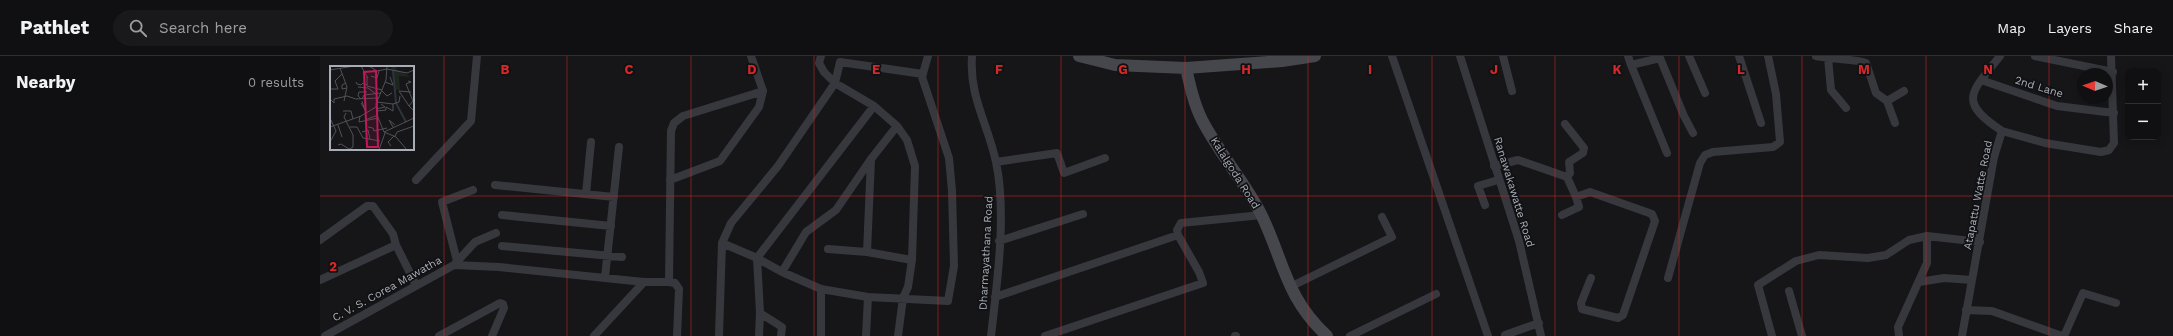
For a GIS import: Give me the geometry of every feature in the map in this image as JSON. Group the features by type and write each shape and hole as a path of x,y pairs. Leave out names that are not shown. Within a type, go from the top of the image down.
{"street":[{"path":"416,180 470,121 477,56"},
{"path":"670,180 720,161 759,107 763,91 751,56"},
{"path":"821,56 819,63 824,72 835,83 874,106 897,126 907,140 915,166 912,260 908,287 903,298 898,336"},
{"path":"722,243 821,289 868,297 948,301 954,266 952,191 949,158 922,77 928,56"},
{"name":"Dharmayathana Road","path":"972,56 970,75 975,98 996,162 1000,197 999,241 991,336"},
{"path":"1079,56 1115,65 1186,68 1235,60 1315,56"},
{"path":"1392,56 1488,336"},
{"name":"Ranawakawatte Road","path":"1460,56 1489,144 1498,180 1519,242 1541,336"},
{"path":"1503,56 1512,91"},
{"path":"1628,56 1667,153"},
{"path":"1689,56 1705,93"},
{"path":"1740,56 1761,123"},
{"path":"1668,278 1700,163 1705,155 1719,151 1773,147 1780,142 1776,94 1768,56"},
{"path":"1816,56 1862,60 1866,63 1876,93 1887,101 1895,123"},
{"name":"Atapattu Watte Road","path":"1962,336 1994,157 2002,131 1983,118 1974,108 1972,98 1974,90 2000,56"},
{"path":"2035,56 2094,68"},
{"path":"2111,56 2112,68"},
{"path":"1631,65 1660,58 1684,116 1693,133"},
{"path":"1828,58 1831,90 1846,108"},
{"path":"719,336 722,243 731,223 778,166 835,83 840,62 923,74"},
{"name":"Kalalgoda Road","path":"1186,68 1193,99 1202,121 1248,190 1262,215 1290,287 1298,303 1314,324 1327,336"},
{"path":"2002,131 2045,143 2101,152 2109,150 2114,143 2113,72"},
{"name":"2nd Lane","path":"1981,80 2057,106 2114,113"},
{"path":"669,282 671,131 674,123 683,116 763,91"},
{"path":"1887,101 1904,91"},
{"path":"759,336 760,313 757,258 874,106"},
{"path":"1565,124 1584,148 1583,153 1569,162 1570,173 1567,177"},
{"path":"782,272 806,232 836,210 871,159 897,126"},
{"path":"586,194 591,142"},
{"path":"605,277 619,147"},
{"path":"996,162 1057,153 1064,173 1105,158"},
{"path":"867,252 871,159"},
{"path":"1494,166 1518,160 1567,177 1579,207 1577,210 1562,215"},
{"path":"1485,205 1478,186 1498,180"},
{"path":"495,185 614,197"},
{"path":"474,190 442,202 455,263 644,282 675,283 679,289 677,336"},
{"path":"1576,197 1590,192 1652,214 1655,221 1623,315 1618,318 1582,309 1581,303 1591,278"},
{"path":"320,240 367,206 373,206 393,234 396,245 416,285"},
{"path":"999,241 1083,214"},
{"path":"502,215 611,226"},
{"path":"1045,336 1202,283 1199,272 1178,235 1177,230 1181,223 1262,215"},
{"path":"1290,287 1392,237 1382,217"},
{"name":"C. V. S. Corea Mawatha","path":"325,336 455,263 475,242 496,233"},
{"path":"995,296 1178,235"},
{"path":"1899,336 1898,327 1927,263 1927,236"},
{"path":"1772,336 1758,285 1796,261 1819,255 1868,258 1886,255 1909,240 1927,236 1980,242"},
{"path":"320,280 396,245"},
{"path":"502,246 622,257"},
{"path":"828,249 867,252 912,260"},
{"path":"1919,282 1944,278 1972,280"},
{"path":"594,336 644,282"},
{"path":"821,289 821,336"},
{"path":"1789,291 1802,336"},
{"path":"1966,310 1992,311 2063,336 2082,293 2116,303"},
{"path":"1350,336 1436,294"},
{"path":"866,336 868,297"},
{"path":"439,336 500,303 503,304 504,308 492,336"},
{"path":"760,313 782,327 781,336"},
{"path":"1505,335 1538,324"}]}
